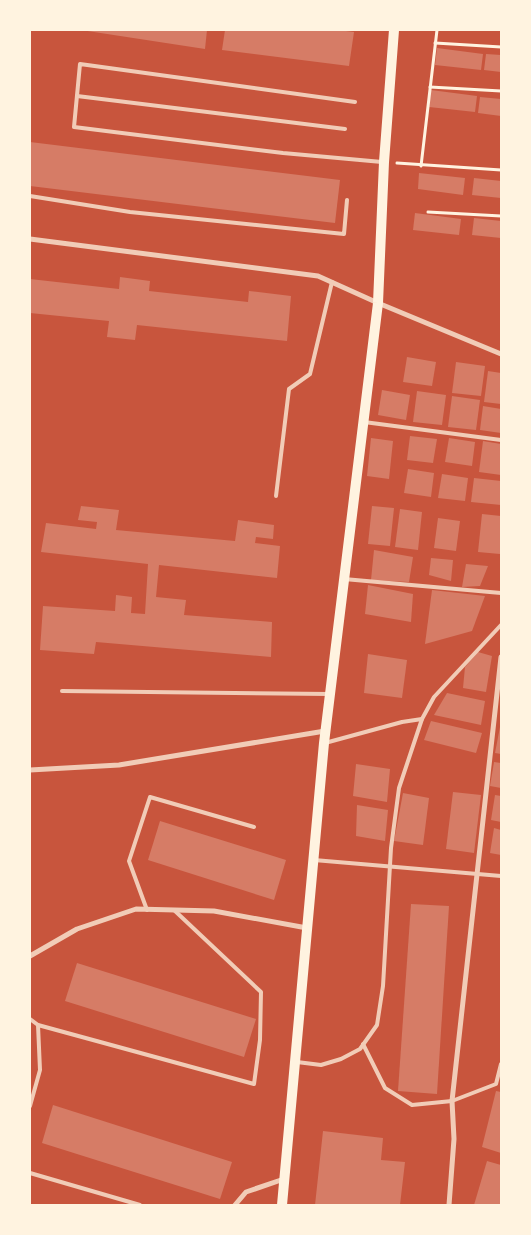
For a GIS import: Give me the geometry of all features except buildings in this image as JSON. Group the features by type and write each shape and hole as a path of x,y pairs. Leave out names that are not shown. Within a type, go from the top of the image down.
{"main road":[{"path":"282,1205 325,730 378,303 384,162 394,30"}],"street":[{"path":"30,239 318,276 501,354"},
{"path":"448,1205 454,1139 452,1101 501,657"},
{"path":"30,770 119,765 325,730"},
{"path":"30,956 77,929 136,909 214,911 307,928"},
{"path":"235,1205 246,1192 284,1179"}],"lane":[{"path":"355,102 80,64 74,127 283,153 384,162"},
{"path":"77,96 345,129"},
{"path":"30,196 130,212 344,234 347,200"},
{"path":"276,496 289,389 310,374 332,282"},
{"path":"364,422 501,440"},
{"path":"344,579 501,593"},
{"path":"295,1062 321,1065 341,1060 360,1049 377,1025 382,986 391,848 399,788 422,719 434,697 501,625"},
{"path":"62,692 330,694"},
{"path":"324,743 402,722 422,719"},
{"path":"147,910 129,861 150,797 254,827"},
{"path":"313,860 501,876"},
{"path":"30,1019 38,1025 254,1084 260,1040 261,992 174,910"},
{"path":"30,1106 40,1070 38,1025"},
{"path":"363,1044 385,1088 412,1105 452,1101 498,1084 501,1064"},
{"path":"30,1173 140,1205"}],"path":[{"path":"421,166 437,30"},
{"path":"435,43 501,47"},
{"path":"430,87 501,91"},
{"path":"384,162 501,170"},
{"path":"428,212 501,216"}]}
